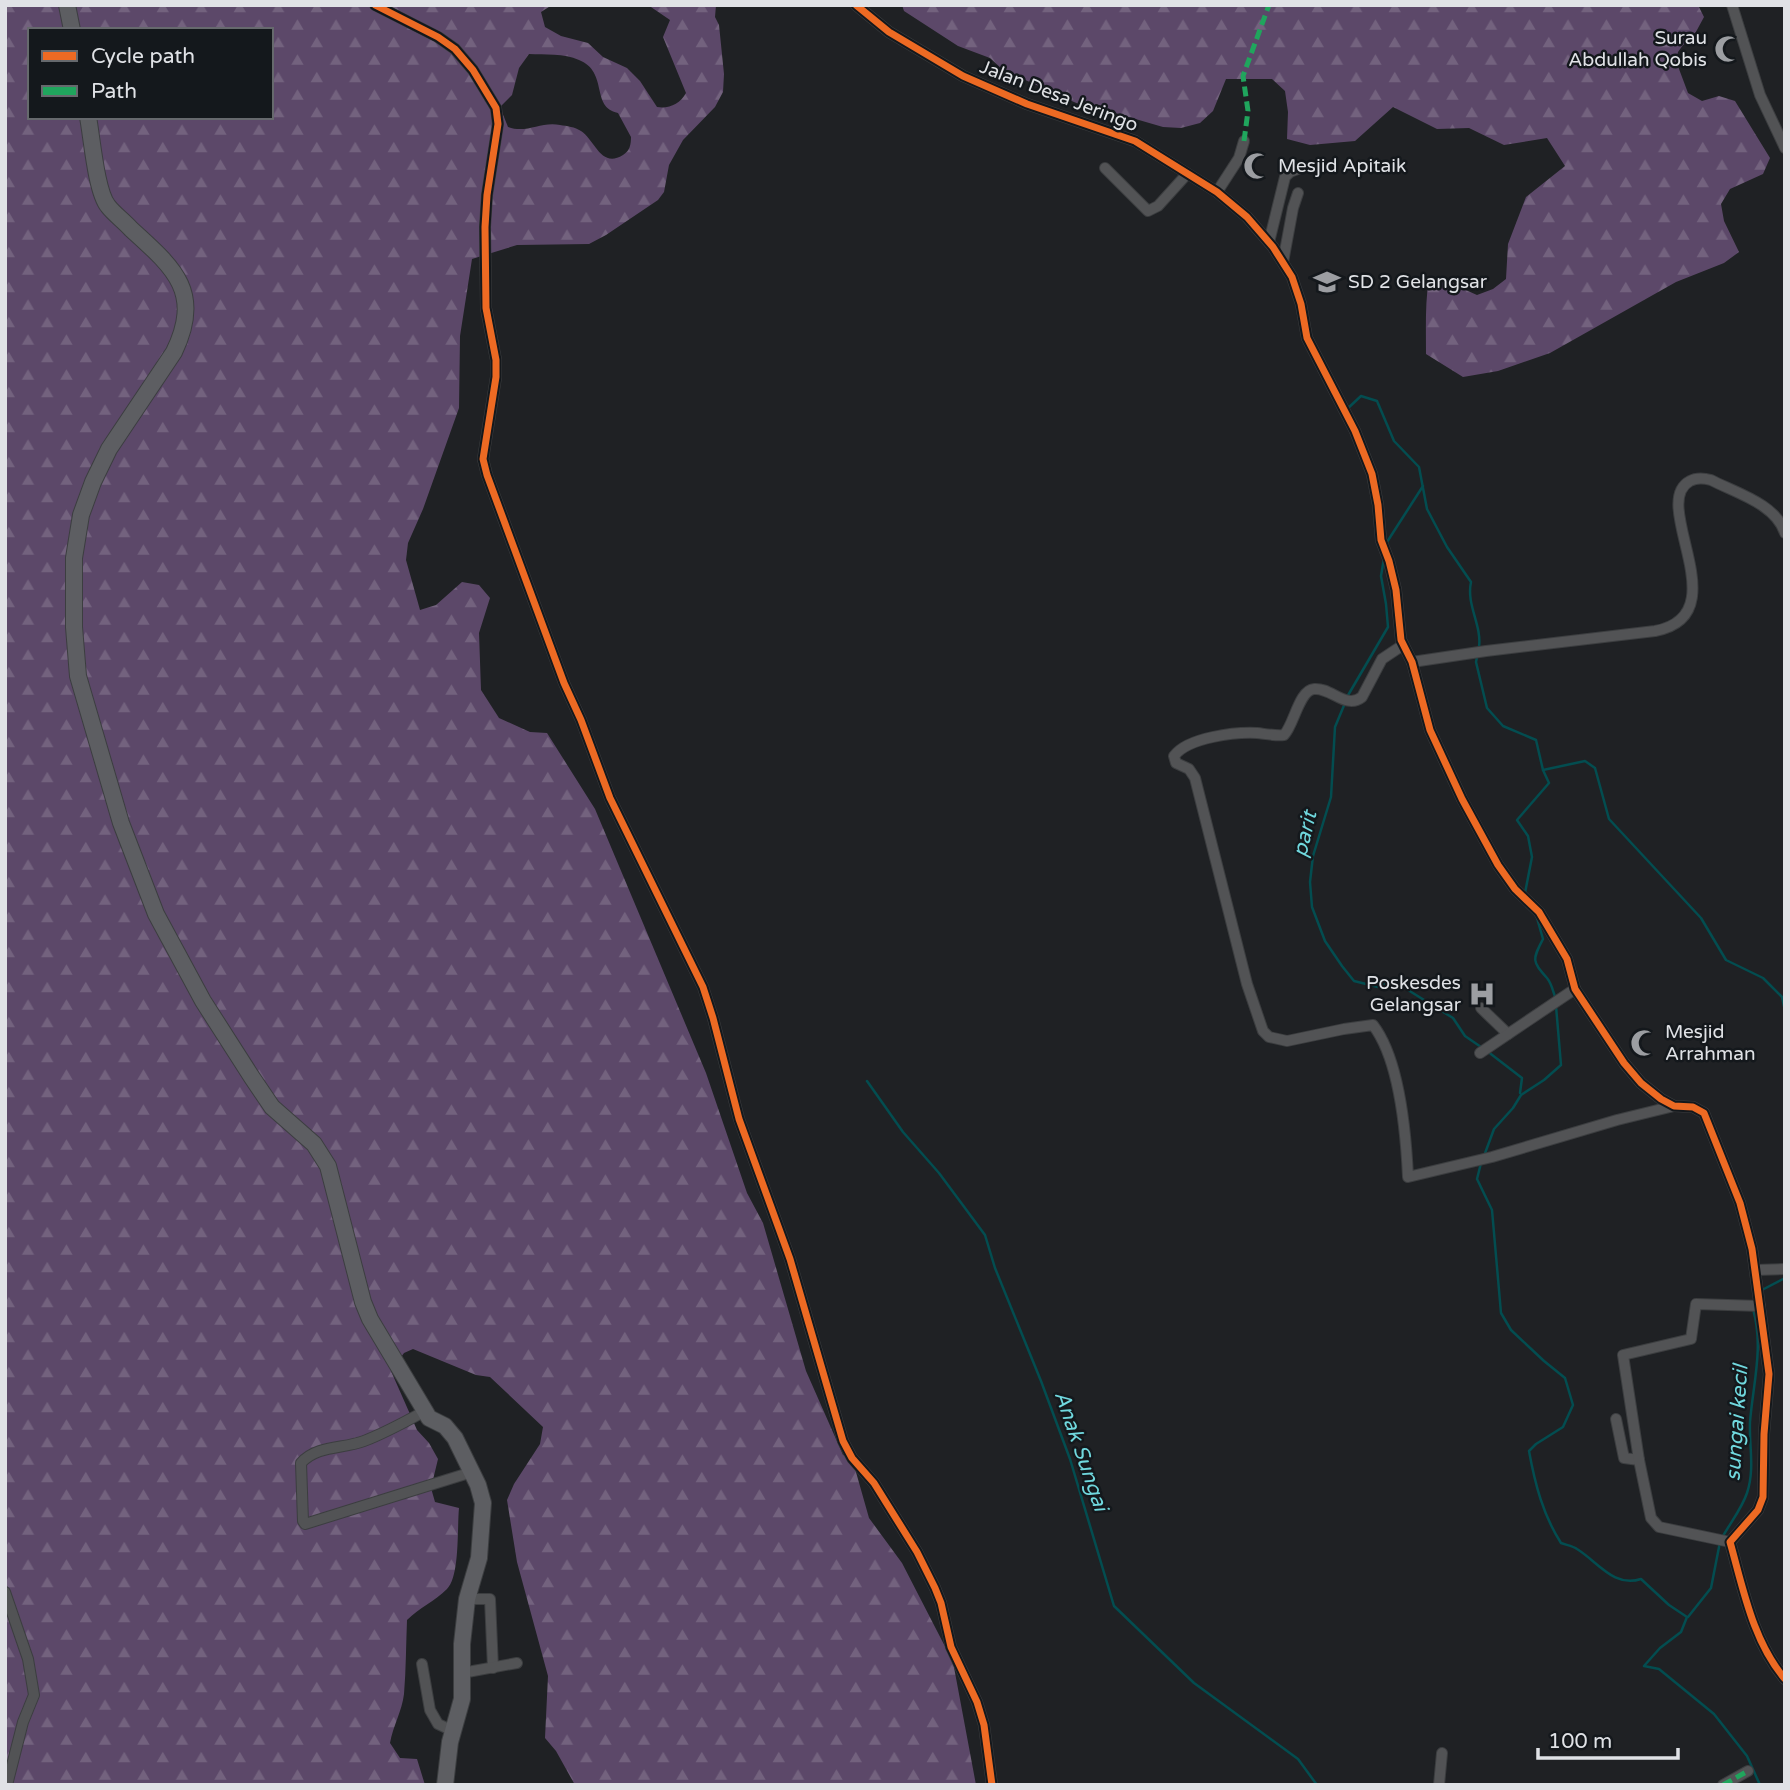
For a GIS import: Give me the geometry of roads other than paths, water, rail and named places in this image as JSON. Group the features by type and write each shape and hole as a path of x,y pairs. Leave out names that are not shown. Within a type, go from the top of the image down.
{"street":[{"path":"67,5 72,28"},
{"path":"375,5 438,37 455,49 478,77 496,108 498,124 485,227 486,308 496,360 496,377 483,460 487,475 610,798 703,987 739,1119 790,1259 843,1441 852,1458 874,1483 917,1552 941,1603 951,1647 977,1702 984,1725 992,1785"},
{"name":"Jalan Desa Jeringo","path":"856,5 889,32 963,76 1027,104 1135,141 1217,192 1247,217 1276,251 1298,294 1307,338 1354,431 1372,474 1381,540 1396,590 1403,645 1412,662 1426,718 1451,777 1498,865 1539,912 1567,959 1575,989 1635,1077 1652,1093 1674,1106 1693,1107 1704,1113 1740,1203 1752,1249 1755,1304 1769,1374 1763,1497 1758,1510 1730,1542"},
{"path":"1732,5 1760,95 1785,148"},
{"path":"88,119 102,193 107,205 163,258 184,294 187,316 174,352 109,449 81,515 74,558 74,627 78,676 121,823 156,914 204,1001 272,1107 314,1144 328,1166 363,1302 429,1418 451,1432 481,1492 483,1509 479,1558 467,1599 461,1710 453,1731 445,1785"},
{"path":"1217,192 1239,158 1244,141"},
{"path":"1105,168 1148,211 1158,206 1187,174"},
{"path":"1276,251 1285,177 1298,169"},
{"path":"1276,251 1298,193"},
{"path":"1412,662 1486,650 1655,631 1679,620 1690,603 1693,590 1678,497 1683,487 1692,480 1707,479 1766,509 1780,521 1785,533"},
{"path":"1403,645 1382,659 1360,699 1347,701 1311,689 1304,694 1284,735 1222,735 1189,746 1174,756 1176,763 1189,769 1195,778 1251,1000 1263,1031 1269,1037 1287,1041 1373,1025 1394,1075 1407,1143 1408,1178 1674,1106"},
{"path":"1480,1053 1575,989"},
{"path":"1481,1008 1508,1034"},
{"path":"1755,1270 1785,1269"},
{"path":"1755,1304 1696,1304 1691,1339 1623,1355 1651,1518 1659,1527 1730,1542 1761,1642 1785,1679"},
{"path":"425,1411 363,1442 324,1449 307,1457 301,1463 305,1524 472,1472"},
{"path":"1616,1419 1624,1458 1639,1460"},
{"path":"5,1592 28,1659 34,1695 23,1722 7,1785"},
{"path":"467,1599 490,1599 493,1668"},
{"path":"462,1673 517,1663"},
{"path":"422,1664 430,1710 438,1724 453,1731"},
{"path":"1440,1785 1443,1753"},
{"path":"1723,1785 1748,1771"}],"waterway":[{"path":"1346,410 1361,396 1377,401 1394,441 1419,467 1427,509 1447,547 1471,582 1479,647"},
{"name":"parit","path":"1387,542 1423,486"},
{"name":"parit","path":"1347,697 1388,627 1381,576 1384,558"},
{"name":"sungai kecil","path":"1477,657 1487,708 1503,726 1536,740 1549,783 1517,820 1528,836 1532,857 1525,893"},
{"name":"parit","path":"1345,703 1335,727 1331,797 1313,856 1310,882 1312,907 1325,941 1354,981 1378,987 1392,980 1453,1018 1465,1036 1481,1047"},
{"name":"sungai kecil","path":"1543,770 1585,761 1595,768 1609,819 1701,918 1726,960 1763,978 1782,997 1785,1011"},
{"path":"1537,918 1543,939 1535,960 1550,983 1556,999"},
{"path":"1484,1156 1494,1129 1521,1095 1561,1065 1556,1006"},
{"name":"parit","path":"1487,1051 1522,1078 1520,1093"},
{"name":"Anak Sungai","path":"867,1081 903,1132 939,1173 985,1235 995,1268 1070,1459 1114,1606 1194,1683 1298,1759 1317,1785"},
{"path":"1481,1163 1477,1179 1492,1210 1501,1313 1511,1330 1565,1378 1573,1405 1563,1427 1529,1451 1537,1487 1549,1521 1561,1543 1585,1554 1614,1577 1631,1581 1641,1579 1669,1605 1687,1617 1681,1632 1660,1648 1644,1666 1659,1669 1714,1714 1747,1756 1760,1785"},
{"name":"sungai kecil","path":"1760,1291 1785,1278"},
{"name":"sungai kecil","path":"1723,1536 1745,1499 1751,1475 1750,1422 1758,1351 1753,1309"},
{"name":"sungai kecil","path":"1688,1617 1711,1588 1720,1542"}],"place":[{"name":"Surau Abdullah Qobis","path":"1728,49"},
{"name":"Mesjid Apitaik","path":"1257,166"},
{"name":"SD 2 Gelangsar","path":"1327,282"},
{"name":"Poskesdes Gelangsar","path":"1482,994"},
{"name":"Mesjid Arrahman","path":"1644,1043"}]}
